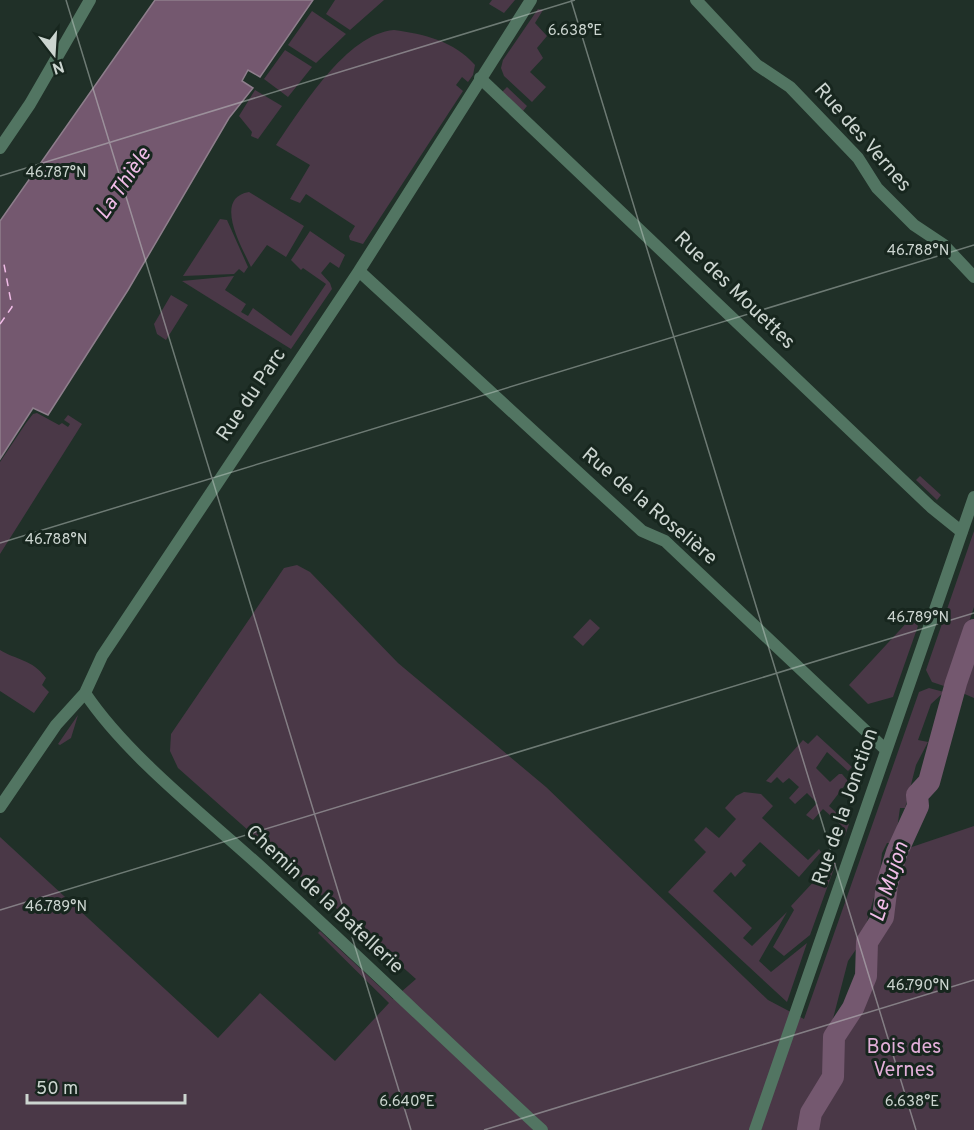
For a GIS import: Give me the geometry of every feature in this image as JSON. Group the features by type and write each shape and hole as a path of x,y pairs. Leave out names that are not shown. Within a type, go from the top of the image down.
{"street":[{"path":"0,148 30,104 90,0"},
{"name":"Rue du Parc","path":"0,807 56,725 85,693 102,656 359,271 531,0"},
{"name":"Rue des Vernes","path":"696,0 757,65 790,87 858,158 877,188 914,225 944,245 974,277"},
{"name":"Rue des Mouettes","path":"480,78 931,507 962,532"},
{"name":"Rue de la Roselière","path":"359,271 645,534 665,541 886,750"},
{"name":"Rue de la Jonction","path":"755,1130 974,497"},
{"name":"Chemin de la Batellerie","path":"85,693 99,714 143,759 542,1130"}],"green space":[{"path":"335,0 384,0 350,30 326,14"},
{"path":"492,0 515,0 504,13 489,4"},
{"path":"538,9 543,10 535,23 547,36 537,48 543,58 530,72 546,87 532,102 504,76 501,68 503,60"},
{"path":"312,11 346,34 316,63 288,45"},
{"path":"394,30 448,44 475,65 473,75 468,82 462,77 456,85 463,91 363,244 350,240 349,236 355,226 306,194 300,203 290,199 310,165 276,145 312,93 342,58 359,44 376,35"},
{"path":"285,50 312,67 288,97 264,79"},
{"path":"507,87 527,106 523,111 502,92"},
{"path":"255,90 282,106 258,139 251,136 252,132 239,116"},
{"path":"249,192 304,226 286,257 267,245 251,267 237,237 231,214 238,196"},
{"path":"220,219 227,220 248,267 244,273 239,269 234,274 183,276"},
{"path":"310,231 345,255 339,268 330,262 321,273 332,289 291,349 182,281 234,276 225,290 246,304 241,312 248,316 253,308 291,336 326,284 303,268 301,270 291,260"},
{"path":"171,295 188,305 166,340 157,334 154,324"},
{"path":"37,413 59,425 62,423 68,427 70,424 64,420 68,415 82,424 0,554 0,462 26,423 33,414"},
{"path":"920,476 941,495 937,500 916,480"},
{"path":"974,531 974,607 947,687 932,682 926,670"},
{"name":"Bois des Vernes","path":"297,565 310,572 398,663 546,787 768,1000 804,1019 919,692 929,688 944,692 931,704 918,740 928,742 916,765 905,808 900,808 895,843 887,843 882,853 879,880 861,942 848,961 829,1034 834,1037 853,1008 866,976 867,942 883,917 887,884 897,852 974,826 974,1130 0,1130 0,837 218,1038 260,993 335,1061 389,1003 318,933 320,931 393,999 416,979 178,768 170,751 171,734 284,568"},
{"path":"911,618 918,626 893,697 868,704 849,685"},
{"path":"590,619 600,628 583,646 573,637"},
{"path":"974,649 974,698 960,692"},
{"path":"0,650 30,663 46,678 42,685 49,692 34,713 0,691"},
{"path":"78,715 71,738 58,744"},
{"path":"817,735 852,767 848,771 827,752 816,768 830,782 839,774 842,774 848,781 829,806 849,824 845,836 836,840 830,837 841,825 823,809 813,820 806,815 817,803 807,793 795,804 789,798 799,787 789,778 783,783 777,777 771,783 766,781 803,740 808,744"},
{"path":"744,792 761,794 773,806 762,818 808,860 819,849 821,852 799,877 760,842 742,861 746,865 735,877 731,872 713,891 752,928 743,938 752,946 787,912 759,961 771,972 807,943 787,1002 668,892 706,852 694,840 706,827 719,838 736,819 725,808 736,796"},
{"path":"831,863 836,863 810,935 784,956 773,947 794,910 791,906"}],"water":[{"name":"La Thièle","path":"155,0 313,0 260,77 248,70 242,81 253,88 229,118 128,290 48,415 33,408 0,459 0,221"}],"waterway":[{"name":"Le Mujon","path":"808,1130 811,1113 833,1077 834,1037 853,1008 866,976 867,942 883,917 887,884 897,852 918,806 917,795 929,782 956,683 974,630"}],"ferry route":[{"path":"0,324 12,307 3,259"}]}
